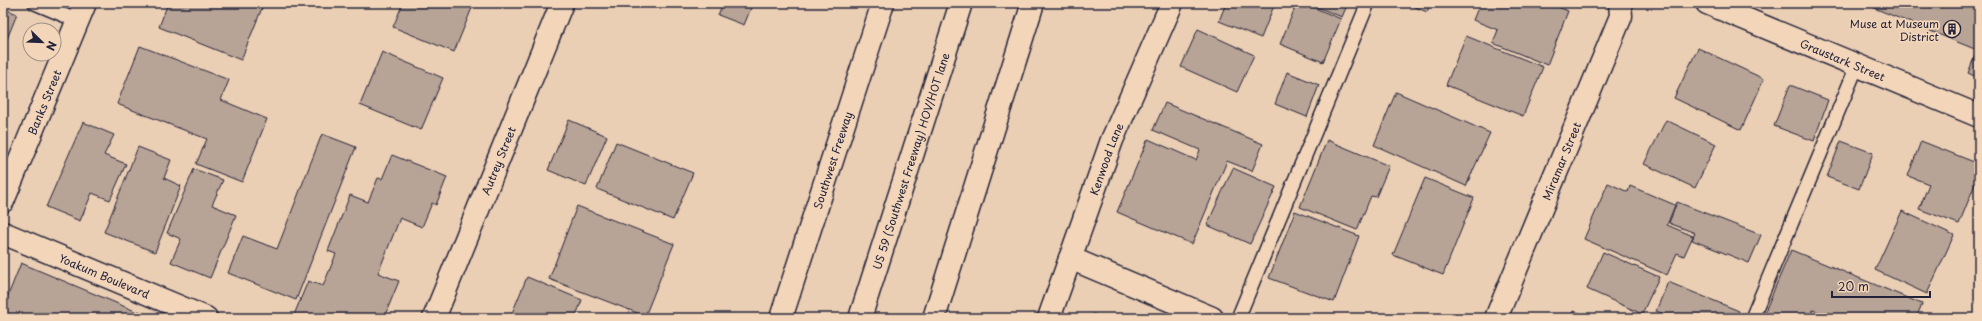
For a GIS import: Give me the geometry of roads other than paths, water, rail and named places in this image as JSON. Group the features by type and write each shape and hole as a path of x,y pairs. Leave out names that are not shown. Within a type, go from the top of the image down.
{"main road":[{"name":"Autrey Street","path":"434,318 562,3"},
{"name":"Southwest Freeway","path":"781,318 883,3"},
{"name":"US 59 (Southwest Freeway) HOV/HOT lane","path":"860,318 961,3"},
{"path":"934,318 1033,3"},
{"name":"Kenwood Lane","path":"1049,318 1112,140 1172,3"},
{"name":"Miramar Street","path":"1496,318 1621,16 1620,3"},
{"name":"Graustark Street","path":"1707,3 1979,116"},
{"name":"Banks Street","path":"3,201 82,12"},
{"name":"Yoakum Boulevard","path":"3,233 206,318"},
{"path":"1070,258 1212,318"}],"lane":[{"path":"35,3 82,12"},
{"path":"1238,318 1368,3"},
{"path":"1752,318 1857,66"}],"place":[{"name":"Muse at Museum District","path":"1952,29"}]}
